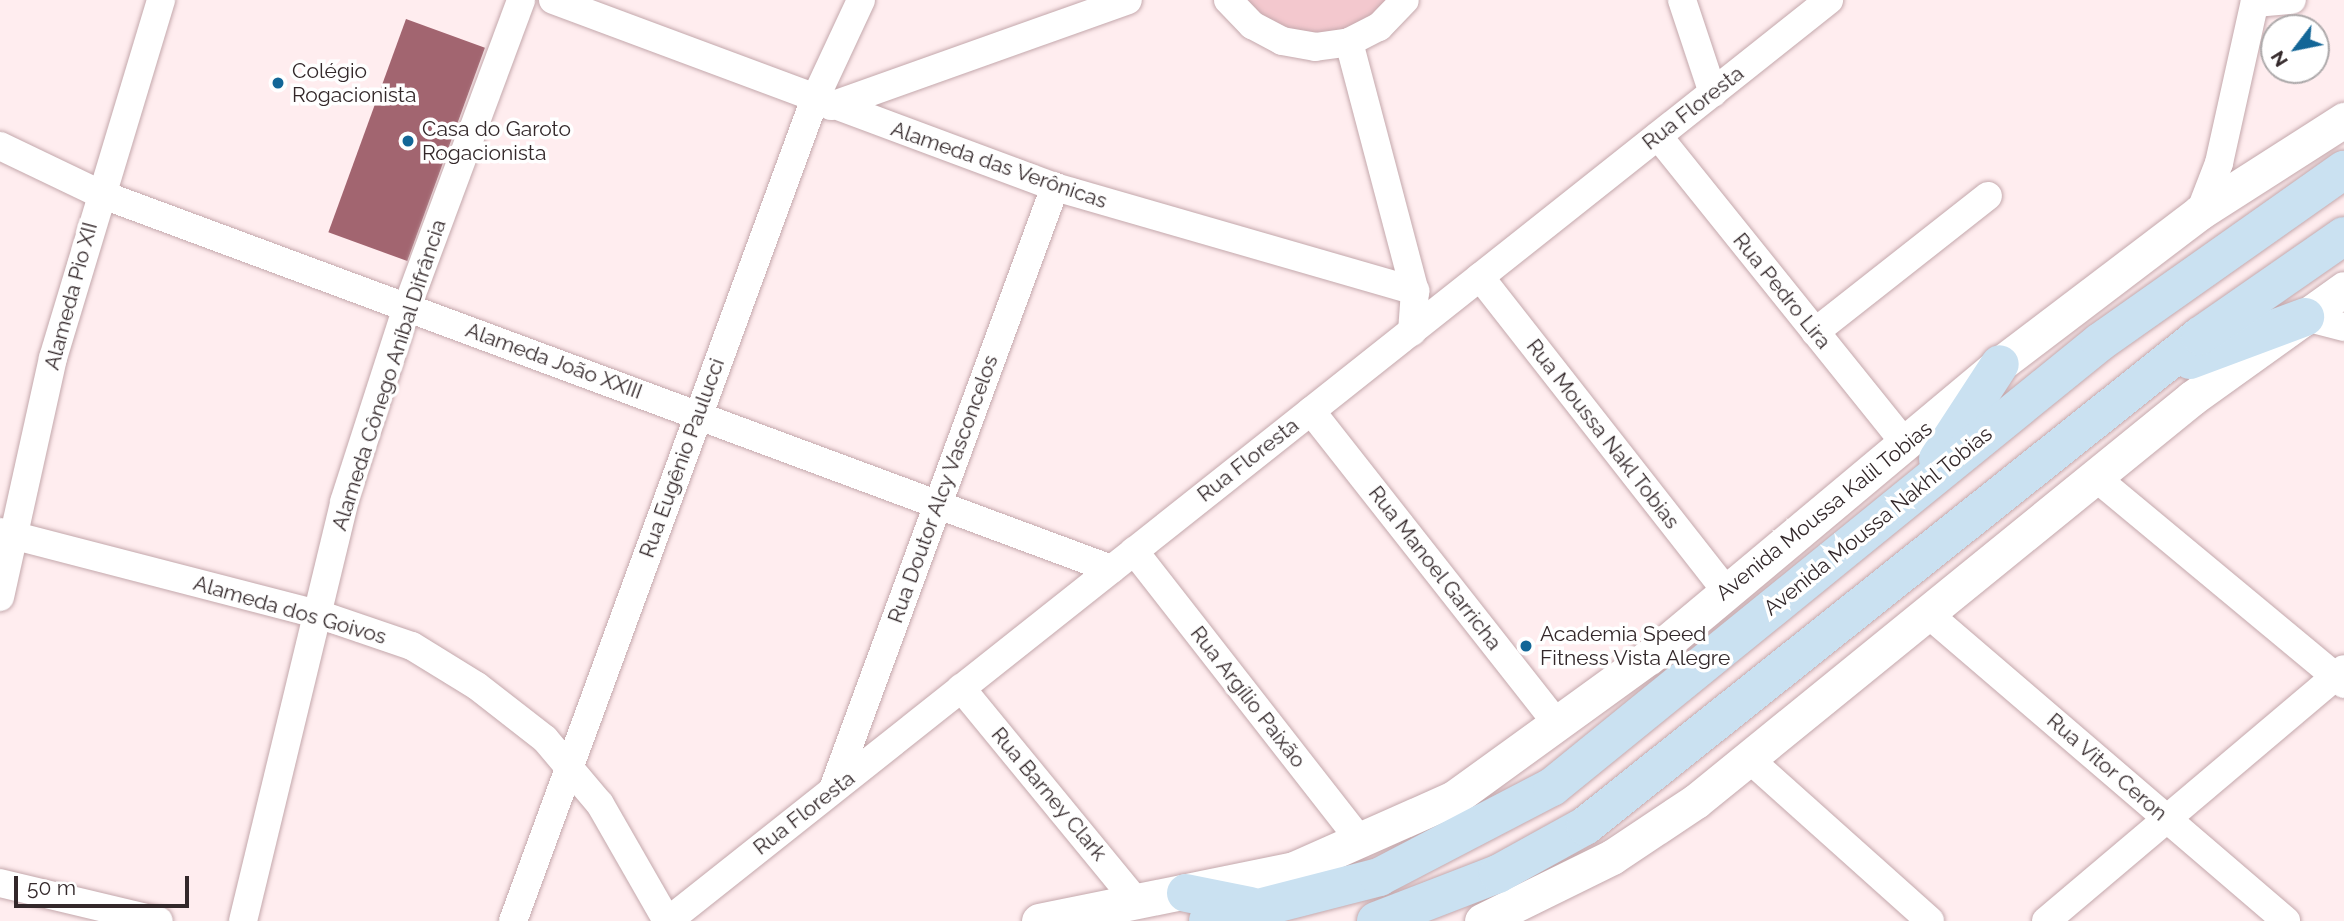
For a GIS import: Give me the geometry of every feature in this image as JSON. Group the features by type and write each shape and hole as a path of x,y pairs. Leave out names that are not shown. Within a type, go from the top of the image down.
{"main road":[{"name":"Avenida Moussa Nakhl Tobias","path":"1197,907 1269,910 1379,877 1552,787 2100,342 2344,170"},
{"path":"1376,921 1498,874 1585,826 1831,636 2152,374 2344,236"},
{"path":"2152,374 2305,317"},
{"path":"1919,487 2000,364"},
{"path":"1797,588 1796,619 1814,635 1831,636"},
{"path":"1736,635 1760,648 1767,685"}],"street":[{"name":"Alameda Pio XII","path":"0,597 7,533 98,193 161,0"},
{"name":"Alameda Cônego Aníbal Difrância","path":"243,921 344,502 407,307 521,0"},
{"name":"Alameda das Verônicas","path":"553,0 823,104 1055,187 1415,291"},
{"name":"Rua Eugênio Paulucci","path":"513,921 697,415 823,104 861,0"},
{"path":"823,104 1128,0"},
{"path":"1228,0 1252,25 1282,41 1315,47 1349,42 1378,27 1405,0"},
{"path":"1682,0 1713,93"},
{"name":"Rua Floresta","path":"668,921 1829,0"},
{"path":"2200,212 2219,163 2255,1 2292,0"},
{"path":"1349,42 1415,291 1412,332"},
{"name":"Avenida Moussa Kalil Tobias","path":"1039,921 1136,901 1197,907 1362,843 1454,799 1559,726 1906,445 2000,364 2200,212 2344,120"},
{"name":"Rua Pedro Lira","path":"1658,136 1906,445"},
{"name":"Alameda João XXIII","path":"0,146 98,193 1111,569"},
{"name":"Rua Doutor Alcy Vasconcelos","path":"832,790 1055,187"},
{"path":"1815,332 1988,196"},
{"name":"Rua Moussa Nakl Tobias","path":"1480,277 1726,591"},
{"path":"1482,921 1612,857 1748,758 2095,477 2344,289"},
{"path":"2305,317 2344,327"},
{"name":"Rua Manoel Garricha","path":"1311,411 1559,726"},
{"path":"2046,921 2165,816 2342,677 2095,477"},
{"name":"Alameda dos Goivos","path":"7,533 318,614 412,646 466,679 545,739 600,804 668,921"},
{"name":"Rua Argílio Paixão","path":"1134,551 1362,843"},
{"name":"Rua Vitor Ceron","path":"1927,613 2286,921"},
{"name":"Rua Barney Clark","path":"961,688 1136,901"},
{"path":"1748,758 1930,921"},
{"path":"0,883 159,921"}],"shaded area":[{"path":"1234,0 1398,0 1379,21 1299,41"}],"building":[{"name":"Casa do Garoto Rogacionista","path":"406,19 485,48 407,261 328,232"}],"place":[{"name":"Colégio Rogacionista","path":"278,83"},
{"name":"Casa do Garoto Rogacionista","path":"408,141"},
{"name":"Academia Speed Fitness Vista Alegre","path":"1526,646"}]}
